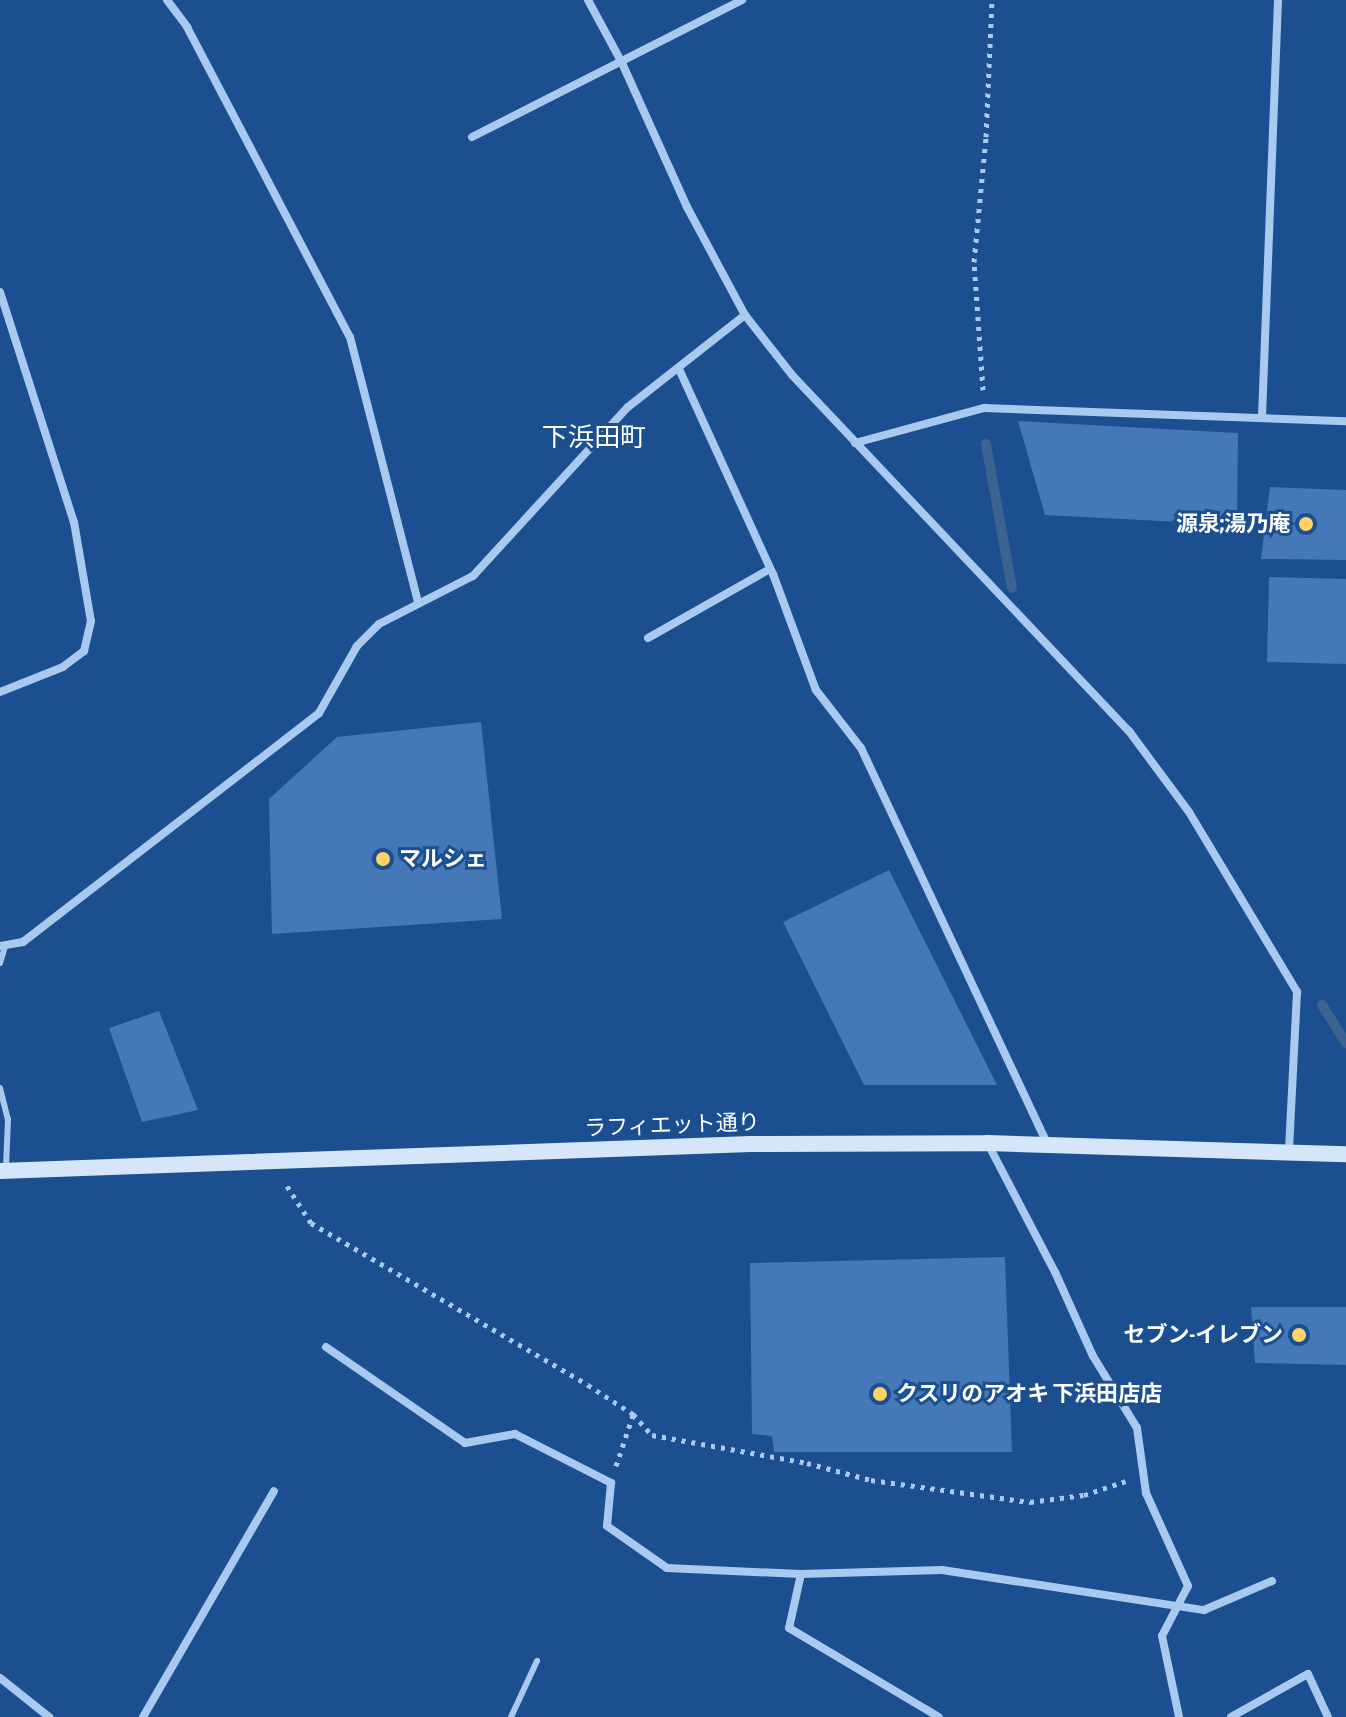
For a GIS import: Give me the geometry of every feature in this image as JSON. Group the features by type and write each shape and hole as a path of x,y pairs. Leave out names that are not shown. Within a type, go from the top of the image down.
{"street":[{"path":"167,0 187,27 350,337 418,602"},
{"path":"588,0 622,63 687,207 745,315 792,375 1129,731 1189,812 1297,992 1289,1151"},
{"path":"472,137 742,0"},
{"path":"1262,417 1278,0"},
{"path":"0,292 74,522 91,621 84,651 63,667 0,692"},
{"path":"3,946 23,942 319,713 357,646 379,624 473,576 628,407 745,315"},
{"path":"679,369 770,569 816,690 861,748 1047,1144"},
{"path":"855,443 984,408 1346,421"},
{"path":"648,638 770,569"},
{"path":"987,1143 1055,1272 1093,1356 1137,1428 1146,1493 1188,1586 1162,1636 1179,1717"},
{"name":"ラフィエット通り","path":"3,1171 751,1144 1047,1144 1346,1154"},
{"path":"326,1347 465,1443 515,1434 611,1483 607,1526 667,1568 801,1574 942,1570 1204,1610 1272,1581"},
{"path":"143,1717 274,1491"},
{"path":"801,1574 789,1628 939,1717"},
{"path":"1231,1717 1308,1674 1328,1717"},
{"path":"0,1678 49,1717"}],"lane":[{"path":"0,963 3,946"},
{"path":"0,1088 8,1119 3,1171"},
{"path":"511,1717 537,1661"}],"path":[{"path":"984,408 974,262 986,137 992,0"},
{"path":"271,1161 311,1223 474,1315 633,1414 652,1435 807,1463 871,1480 1030,1502 1084,1495 1143,1475"},
{"path":"611,1483 633,1414"}],"building":[{"path":"1018,421 1238,433 1237,525 1045,515"},
{"name":"源泉;湯乃庵","path":"1270,487 1346,490 1346,560 1261,559"},
{"path":"1269,577 1346,579 1346,664 1267,662"},
{"name":"マルシェ","path":"481,722 502,919 272,934 269,799 337,737"},
{"path":"889,870 997,1085 864,1085 783,922"},
{"path":"159,1011 198,1110 142,1122 109,1028"},
{"name":"クスリのアオキ 下浜田店店","path":"1005,1257 1012,1452 774,1452 772,1436 752,1434 750,1263"},
{"name":"セブン-イレブン","path":"1251,1307 1346,1307 1346,1365 1255,1363"}],"waterway":[{"path":"986,444 1012,588"},
{"path":"1322,1005 1346,1043"}],"place":[{"name":"源泉;湯乃庵","path":"1306,524"},
{"name":"マルシェ","path":"383,859"},
{"name":"セブン-イレブン","path":"1299,1335"},
{"name":"クスリのアオキ 下浜田店店","path":"880,1394"}],"district":[{"name":"下浜田町","path":"594,438"}]}
